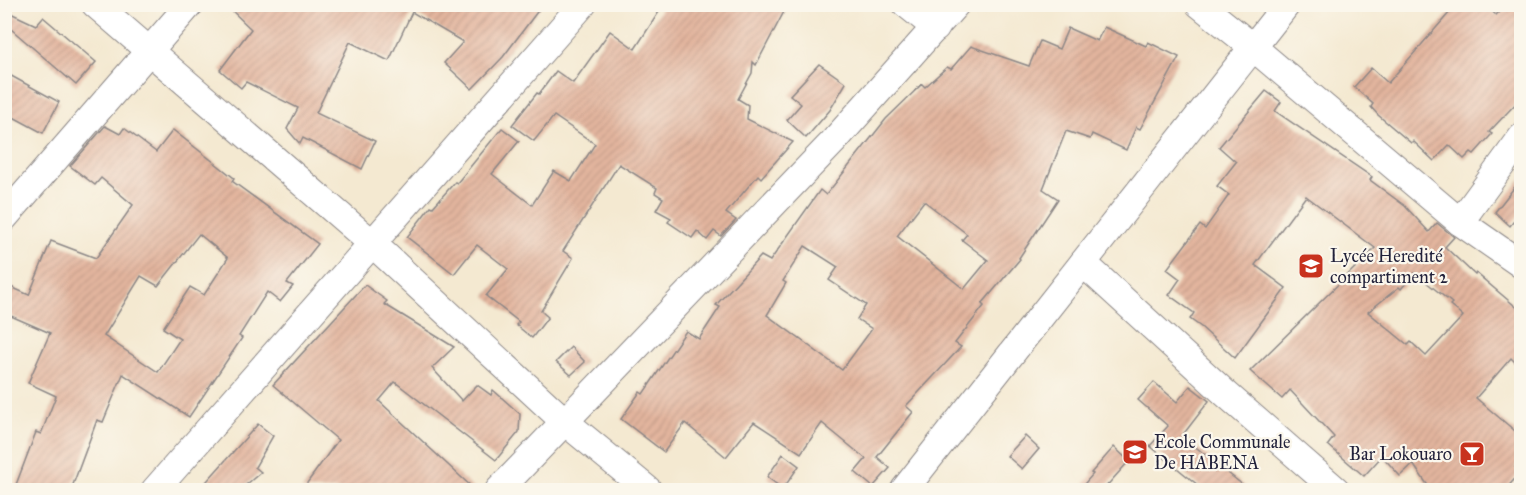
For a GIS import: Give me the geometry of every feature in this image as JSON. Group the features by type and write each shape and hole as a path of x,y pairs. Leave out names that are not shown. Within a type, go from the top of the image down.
{"street":[{"path":"95,4 373,244 564,421 648,490"},
{"path":"4,218 190,4"},
{"path":"155,490 583,4"},
{"path":"906,4 936,28"},
{"path":"499,490 833,142 956,4"},
{"path":"1199,4 1460,222 1521,265"},
{"path":"904,490 1287,4"},
{"path":"1460,222 1521,137"},
{"path":"1083,264 1336,490"}],"building":[{"path":"225,4 543,4 503,57 472,89 444,63 463,42 412,12 389,61 350,42 316,113 375,141 362,169 303,138 300,144 287,129 298,108 246,82 241,88 220,70 251,29"},
{"path":"664,4 788,4 756,65 753,62 752,73 738,99 748,105 747,119 793,142 761,178 758,175 726,213 736,220 721,236 714,231 707,240 697,231 692,238 668,222 671,218 656,210 663,198 655,193 657,188 619,164 563,251 573,258 541,311 548,317 532,338 516,325 519,322 486,296 508,269 477,245 454,274 407,237 431,206 433,207 455,182 457,183 502,128 519,141 492,174 532,205 554,171 571,181 595,144 554,116 534,141 512,125 556,71 573,83 610,31 635,49"},
{"path":"1457,4 1484,4 1496,15 1507,4 1512,4 1521,14 1521,98 1489,132 1492,134 1474,154 1471,152 1464,159 1449,145 1434,161 1413,141 1411,143 1378,115 1371,107 1373,104 1354,87 1371,68 1388,83"},
{"path":"4,10 36,25 43,17 96,62 76,85 4,23"},
{"path":"1104,27 1146,46 1148,42 1179,57 1140,129 1136,127 1126,150 1092,134 1090,139 1066,131 1043,189 1058,199 1020,259 982,304 984,306 955,343 961,347 906,406 913,412 877,457 890,468 873,487 855,472 866,459 822,423 801,453 754,422 726,457 685,423 664,452 621,419 640,392 643,394 686,331 699,339 720,307 716,305 761,256 770,261 820,190 826,195 886,119 922,84 925,87 947,67 951,69 971,46 1029,66 1040,41 1059,49 1068,28 1097,41","holes":["924,201 967,234 962,240 988,260 964,289 897,236","805,246 838,267 829,280 866,305 857,319 872,329 842,370 767,315 786,283 783,281"]},
{"path":"819,64 846,83 830,110 806,138 787,120 801,104 790,95"},
{"path":"4,72 59,102 43,133 4,112"},
{"path":"1266,91 1281,102 1275,111 1372,177 1370,180 1405,206 1429,232 1437,223 1454,237 1445,247 1475,275 1476,273 1521,311 1521,368 1511,358 1476,398 1521,436 1521,460 1515,467 1520,473 1505,490 1431,490 1413,464 1400,476 1382,456 1364,476 1328,445 1334,437 1290,390 1282,399 1250,371 1375,248 1306,196 1255,265 1286,288 1235,358 1190,319 1194,313 1169,295 1180,279 1167,269 1200,225 1205,229 1229,195 1217,186 1236,162 1219,147","holes":["1415,273 1452,303 1450,305 1463,316 1426,356 1411,342 1408,345 1368,312 1399,287 1401,289"]},
{"path":"105,126 120,134 124,128 156,152 173,130 234,178 232,181 318,244 287,283 293,286 280,302 267,292 239,336 242,338 189,417 123,374 103,422 97,420 71,490 14,490 36,432 41,434 56,396 28,383 50,333 4,313 4,284 29,295 51,241 96,258 133,205 101,178 95,185 70,166","holes":["199,234 228,258 204,295 190,287 163,328 180,339 158,372 104,336 141,276 158,286"]},
{"path":"1521,179 1521,212 1510,226 1495,212"},
{"path":"365,285 387,301 384,304 454,347 432,368 462,401 477,385 491,395 493,390 520,414 519,432 496,460 395,382 379,401 475,490 302,490 338,440 273,385"},
{"path":"571,347 585,362 571,375 556,362"},
{"path":"1154,382 1177,402 1190,386 1209,401 1182,436 1249,490 1204,490 1150,446 1168,426 1138,400"},
{"path":"258,424 273,436 255,467 261,472 240,490 199,490"},
{"path":"1025,436 1039,449 1022,469 1007,456"},
{"path":"1114,447 1129,461 1103,490 1079,490 1093,474 1091,473"},
{"path":"783,454 799,466 783,489 767,477"}],"place":[{"name":"Lycée Heredité compartiment 2","path":"1311,266"},
{"name":"Ecole Communale De HABENA","path":"1135,452"},
{"name":"Bar Lokouaro","path":"1472,454"}]}
